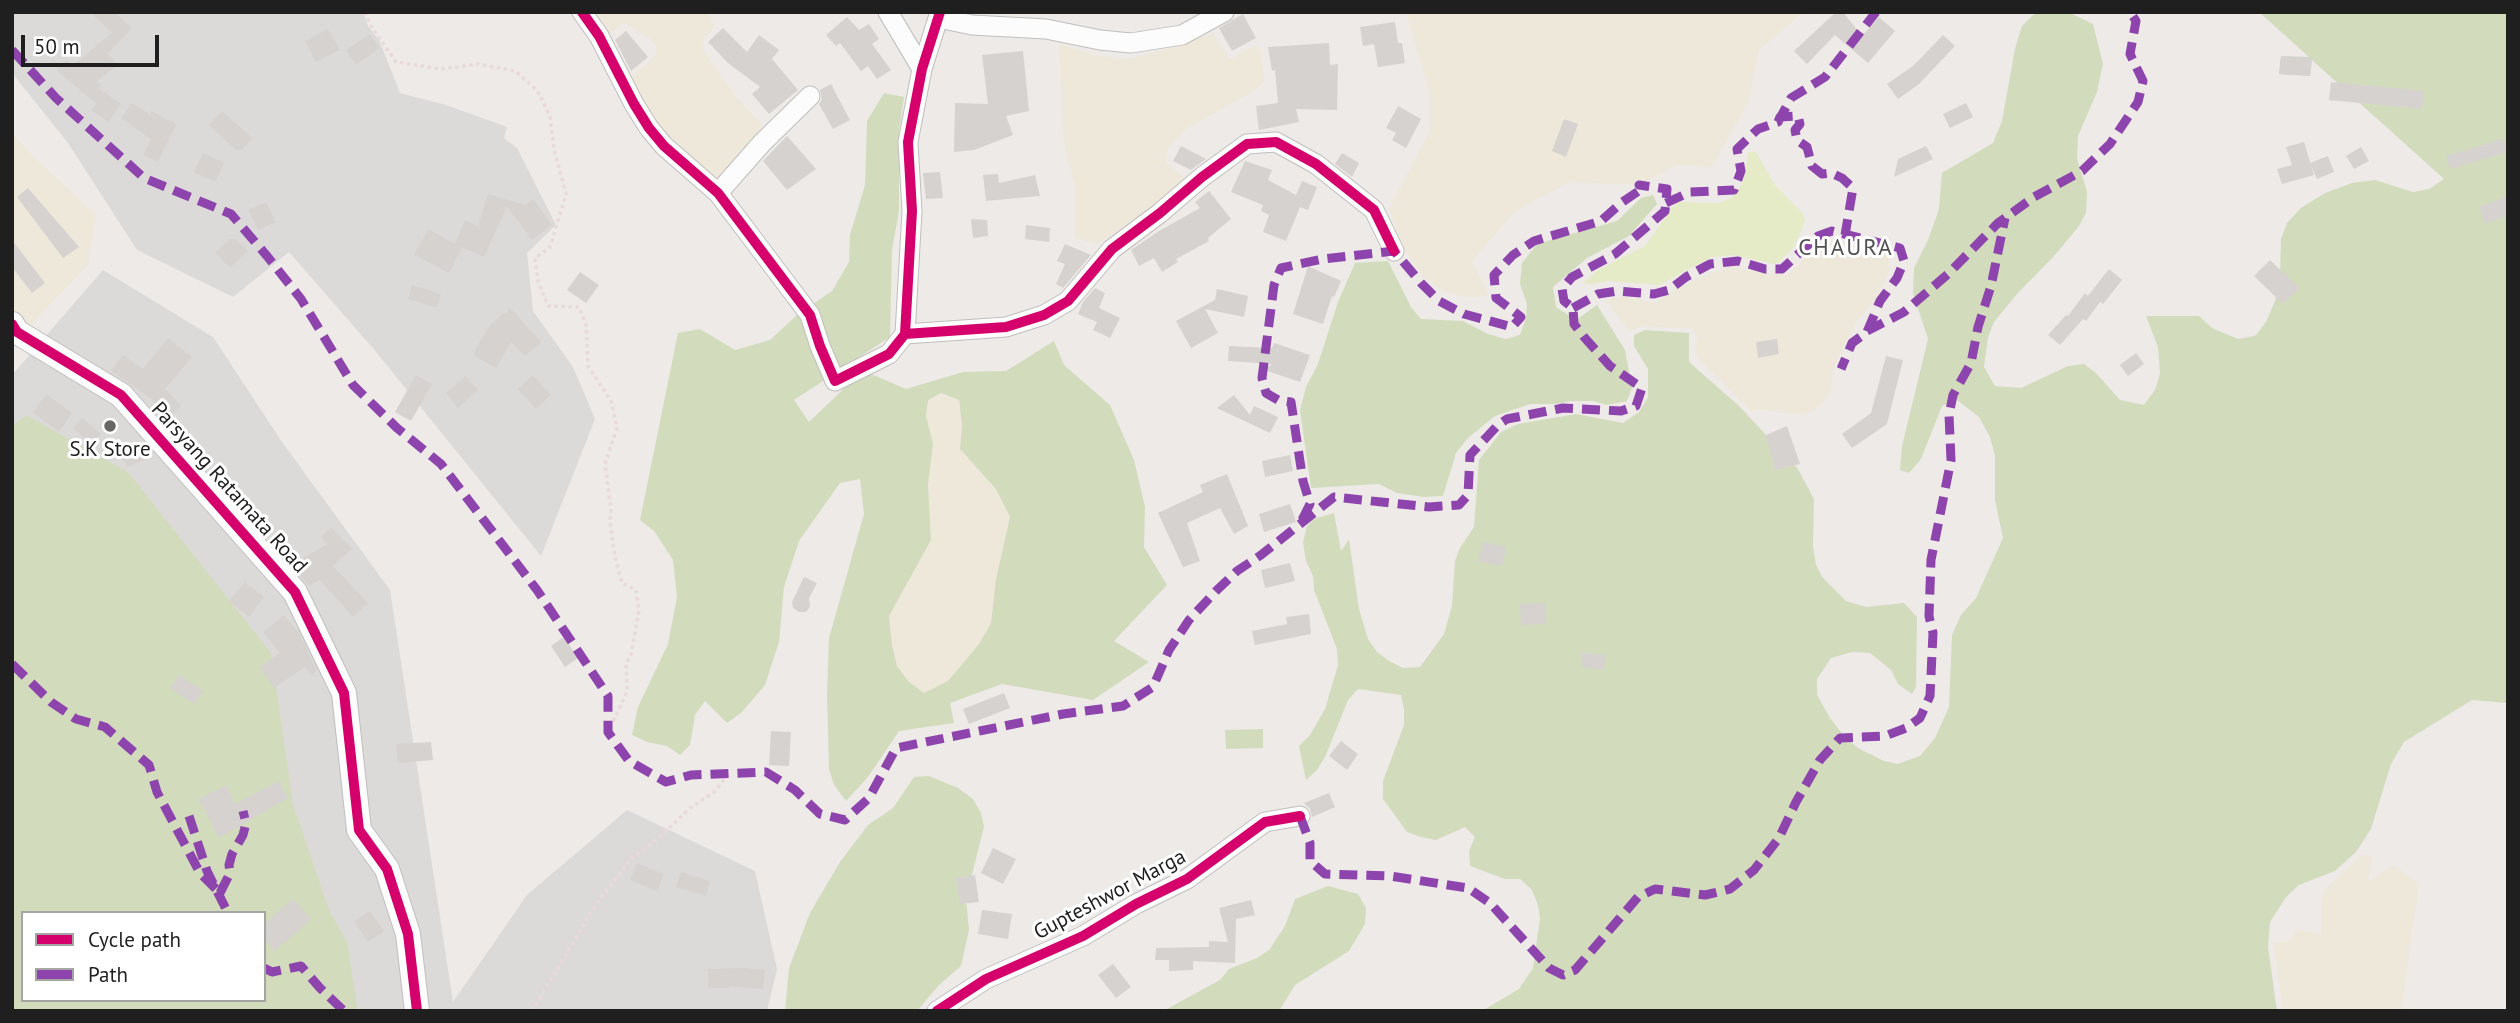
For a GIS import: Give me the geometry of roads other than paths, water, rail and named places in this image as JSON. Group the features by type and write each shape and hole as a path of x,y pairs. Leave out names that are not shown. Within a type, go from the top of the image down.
{"street":[{"path":"582,12 599,36 649,128 664,146 718,193 810,315 835,381 889,354 905,334 912,211 908,142 922,69 940,15 972,24 1046,29 1131,43 1182,35 1224,12"},
{"path":"888,12 922,69"},
{"path":"718,193 762,143 810,96"},
{"path":"905,334 1006,327 1044,315 1069,301 1111,249 1247,144 1276,142 1315,164 1374,210 1394,251"},
{"name":"Parsyang Ratamata Road","path":"12,324 17,332 121,395 295,592 344,694 359,830 387,869 408,934 417,1011"},
{"name":"Gupteshwor Marga","path":"937,1011 986,979 1083,936 1136,904 1187,879 1265,822 1300,816"}],"place":[{"name":"S.K Store","path":"110,426"}],"district":[{"name":"CHAURA","path":"1846,248"}]}
